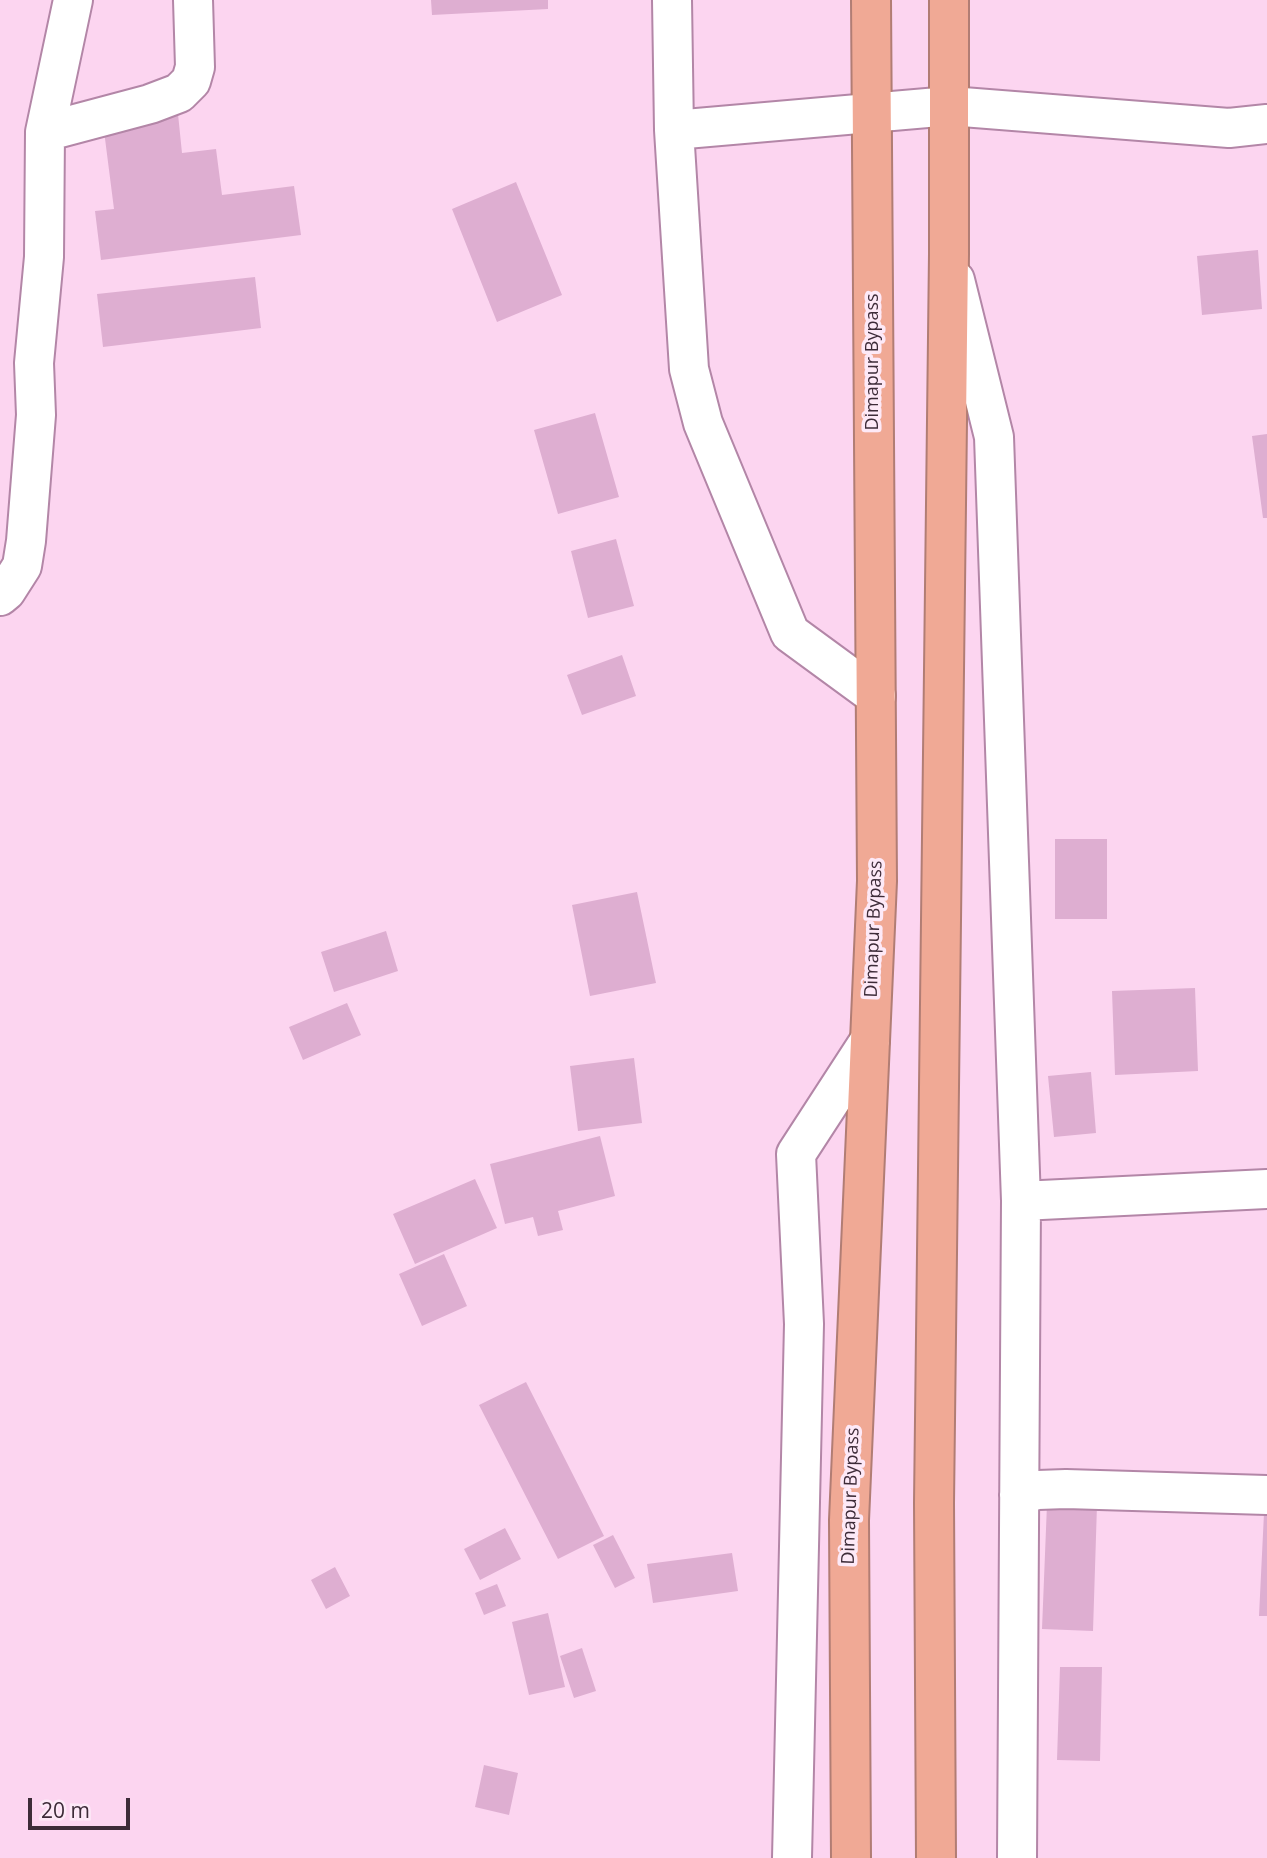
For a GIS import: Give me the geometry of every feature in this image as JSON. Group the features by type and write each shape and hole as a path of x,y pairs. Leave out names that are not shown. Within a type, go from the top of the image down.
{"highway":[{"name":"Dimapur Bypass","path":"851,1858 849,1520 877,881 871,0"},
{"path":"936,1858 934,1502 949,254 949,0"}],"street":[{"path":"0,596 22,566 26,541 36,415 34,363 44,257 45,132 73,0"},
{"path":"45,132 150,104 179,93 191,81 195,67 193,0"},
{"path":"672,0 674,131 690,369 703,423 790,633 876,696"},
{"path":"674,131 950,106 1229,128 1267,124"},
{"path":"949,254 994,437 1021,1201 1017,1858"},
{"path":"792,1858 804,1324 796,1154 870,1040"},
{"path":"1021,1201 1267,1189"},
{"path":"1018,1495 1038,1490 1066,1489 1267,1495"}],"building":[{"path":"431,0 548,0 548,9 432,15"},
{"path":"178,114 182,153 216,149 222,195 294,186 301,235 101,260 95,211 114,209 103,123"},
{"path":"516,182 562,295 497,322 452,209"},
{"path":"1258,250 1262,309 1202,315 1197,256"},
{"path":"255,277 261,328 103,347 97,294"},
{"path":"595,413 619,497 558,514 534,430"},
{"path":"1267,434 1267,518 1263,518 1252,436"},
{"path":"616,539 634,606 588,618 571,551"},
{"path":"622,655 636,696 582,715 567,675"},
{"path":"1055,839 1107,839 1107,919 1055,919"},
{"path":"637,892 656,983 590,996 572,905"},
{"path":"386,931 398,971 334,992 321,952"},
{"path":"1195,988 1198,1071 1115,1075 1112,991"},
{"path":"347,1003 361,1035 303,1060 289,1027"},
{"path":"634,1058 642,1123 578,1131 570,1066"},
{"path":"1091,1072 1096,1133 1054,1137 1048,1076"},
{"path":"600,1136 615,1196 558,1211 563,1230 538,1236 533,1217 505,1224 490,1164"},
{"path":"475,1179 497,1228 415,1264 393,1214"},
{"path":"444,1254 467,1306 422,1326 399,1274"},
{"path":"526,1382 604,1536 558,1559 479,1405"},
{"path":"1047,1504 1097,1505 1093,1631 1042,1629"},
{"path":"1264,1513 1267,1514 1267,1616 1259,1616"},
{"path":"505,1528 521,1559 480,1580 464,1549"},
{"path":"613,1535 635,1578 615,1588 593,1545"},
{"path":"732,1553 738,1591 653,1603 647,1564"},
{"path":"335,1567 350,1596 326,1609 311,1580"},
{"path":"497,1584 506,1606 484,1615 475,1593"},
{"path":"548,1613 565,1687 529,1695 512,1622"},
{"path":"582,1648 596,1691 574,1698 560,1656"},
{"path":"1060,1667 1102,1667 1100,1761 1057,1760"},
{"path":"484,1765 518,1773 509,1815 475,1807"}]}
